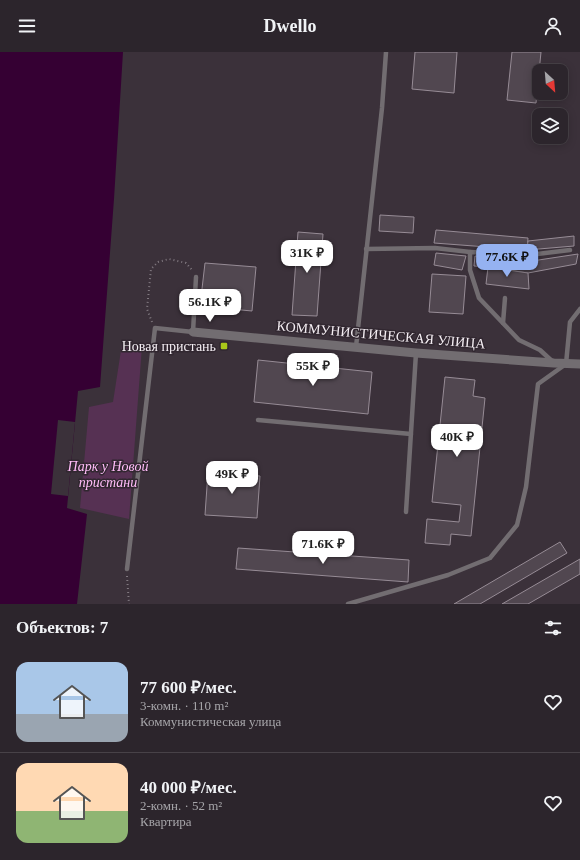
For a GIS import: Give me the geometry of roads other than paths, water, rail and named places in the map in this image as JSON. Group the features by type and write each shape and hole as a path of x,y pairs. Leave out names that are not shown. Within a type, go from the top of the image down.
{"street":[{"name":"КОММУНИСТИЧЕСКАЯ УЛИЦА","path":"193,332 416,353 554,364 580,364"}],"lane":[{"path":"356,347 382,108 386,52"},
{"path":"366,249 435,248 470,252 529,255 570,250"},
{"path":"470,252 470,270 479,298 519,340 540,350 554,364"},
{"path":"193,332 196,277"},
{"path":"503,323 505,298"},
{"path":"348,604 448,575 490,558 517,525 526,487 538,384 566,364 570,322 580,309"},
{"name":"КОММУНИСТИЧЕСКАЯ УЛИЦА","path":"126,569 156,328 193,332"},
{"path":"406,512 416,353"},
{"path":"258,420 411,434"}],"place":[{"name":"Новая пристань","path":"224,346"}],"park label":[{"name":"Парк у Новой пристани","path":"108,474"}]}
